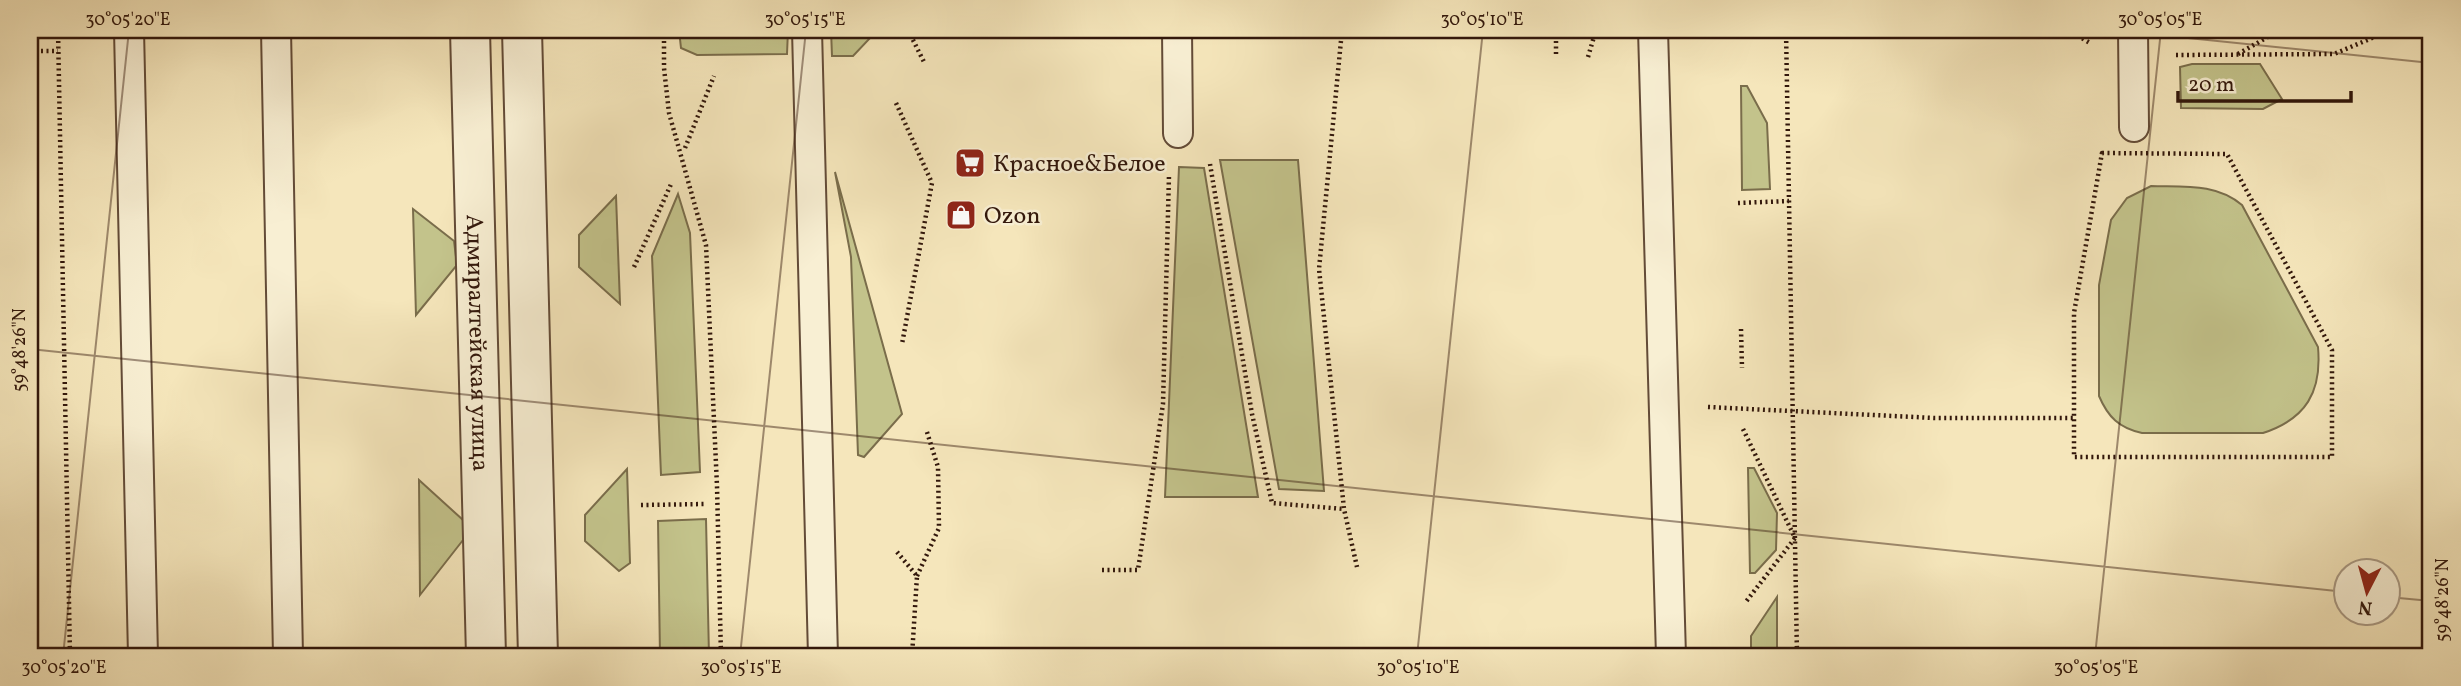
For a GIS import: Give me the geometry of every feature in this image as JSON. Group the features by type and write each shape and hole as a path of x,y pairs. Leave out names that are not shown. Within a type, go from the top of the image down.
{"street":[{"name":"Адмиралтейская улица","path":"470,30 486,656"},
{"path":"522,30 538,656"}],"lane":[{"path":"129,30 143,656"},
{"path":"276,30 288,656"},
{"path":"807,30 823,656"},
{"path":"1177,30 1178,134"},
{"path":"1653,30 1671,656"},
{"path":"2133,30 2134,127"}],"path":[{"path":"58,30 70,656"},
{"path":"664,30 664,68 670,113 706,244 717,486 721,656"},
{"path":"908,30 925,64"},
{"path":"1342,30 1319,269 1344,509 1357,566"},
{"path":"1556,30 1556,57"},
{"path":"1588,57 1596,30"},
{"path":"1786,30 1797,656"},
{"path":"2237,54 2280,30"},
{"path":"2164,55 2334,54 2391,30"},
{"path":"30,51 58,51"},
{"path":"685,148 714,76"},
{"path":"896,103 932,183 902,344"},
{"path":"1102,570 1138,570 1163,404 1170,162 1178,134"},
{"path":"2102,153 2227,154 2332,350 2332,457 2074,457 2074,418 2074,313 2102,153"},
{"path":"1170,162 1209,161 1252,414 1272,502 1344,509"},
{"path":"634,267 671,182"},
{"path":"1738,203 1789,201"},
{"path":"1741,329 1742,368"},
{"path":"1697,407 1935,418 2074,418"},
{"path":"912,656 917,576 939,528 939,467 926,429"},
{"path":"1743,429 1795,538"},
{"path":"641,505 706,504"},
{"path":"1745,603 1795,538"},
{"path":"897,552 917,576"}],"green space":[{"path":"679,30 788,30 787,54 697,55 681,48"},
{"path":"831,30 871,30 872,36 853,56 832,56"},
{"path":"2192,64 2260,64 2282,99 2263,109 2181,108 2180,67"},
{"path":"1741,86 1747,86 1767,123 1770,189 1742,190"},
{"path":"1220,160 1298,160 1324,491 1279,489"},
{"path":"1179,167 1204,168 1258,497 1165,497"},
{"path":"835,172 902,414 864,457 858,455 851,257"},
{"path":"2151,186 2210,190 2242,205 2318,347 2317,377 2308,402 2300,412 2278,427 2263,433 2142,433 2121,425 2110,416 2102,403 2099,396 2099,285 2111,220 2127,198"},
{"path":"678,194 690,233 700,472 661,475 652,256"},
{"path":"616,196 620,304 579,267 579,235"},
{"path":"413,209 454,241 457,265 416,315"},
{"path":"1748,468 1754,468 1777,513 1776,550 1755,573 1750,573"},
{"path":"627,469 630,563 619,571 585,541 585,515"},
{"path":"419,480 463,520 463,540 420,595"},
{"path":"706,519 709,656 660,656 658,521"},
{"path":"1777,597 1777,656 1751,656 1751,636"}],"place":[{"name":"Красное&Белое","path":"970,163"},
{"name":"Ozon","path":"961,215"}]}
